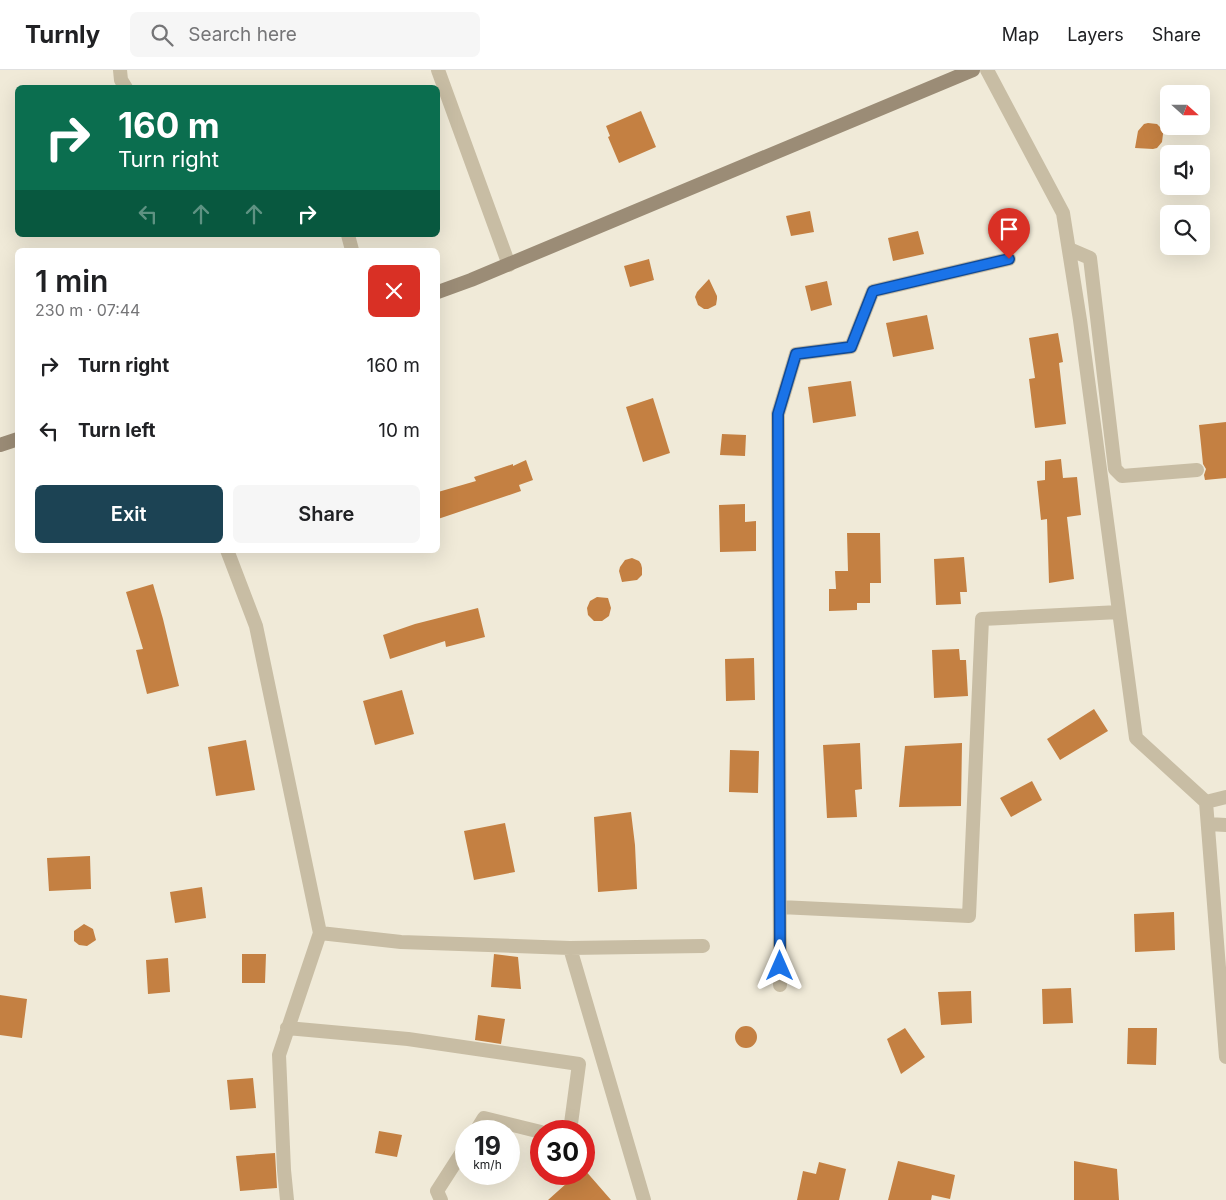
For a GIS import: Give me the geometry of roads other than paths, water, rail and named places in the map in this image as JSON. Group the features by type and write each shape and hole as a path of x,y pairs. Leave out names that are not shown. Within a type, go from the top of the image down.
{"main road":[{"path":"440,291 973,70"},
{"path":"0,445 15,440"}],"street":[{"path":"120,70 121,80 124,85"},
{"path":"438,70 509,264"},
{"path":"987,70 1063,213 1080,320 1136,738 1206,802 1226,1057"},
{"path":"1069,249 1090,258 1115,469 1122,476 1197,470"},
{"path":"780,985 778,414 796,354 851,347 873,291 1009,259"},
{"path":"227,553 256,626 320,933 279,1055 287,1200"},
{"path":"780,908 969,916 982,619 1119,612"},
{"path":"1206,802 1226,797"},
{"path":"1208,824 1226,825"},
{"path":"320,933 402,942 570,948 703,946"},
{"path":"570,948 644,1200"},
{"path":"287,1028 408,1039 579,1064 571,1120"},
{"path":"441,1200 437,1191 455,1163"}]}
